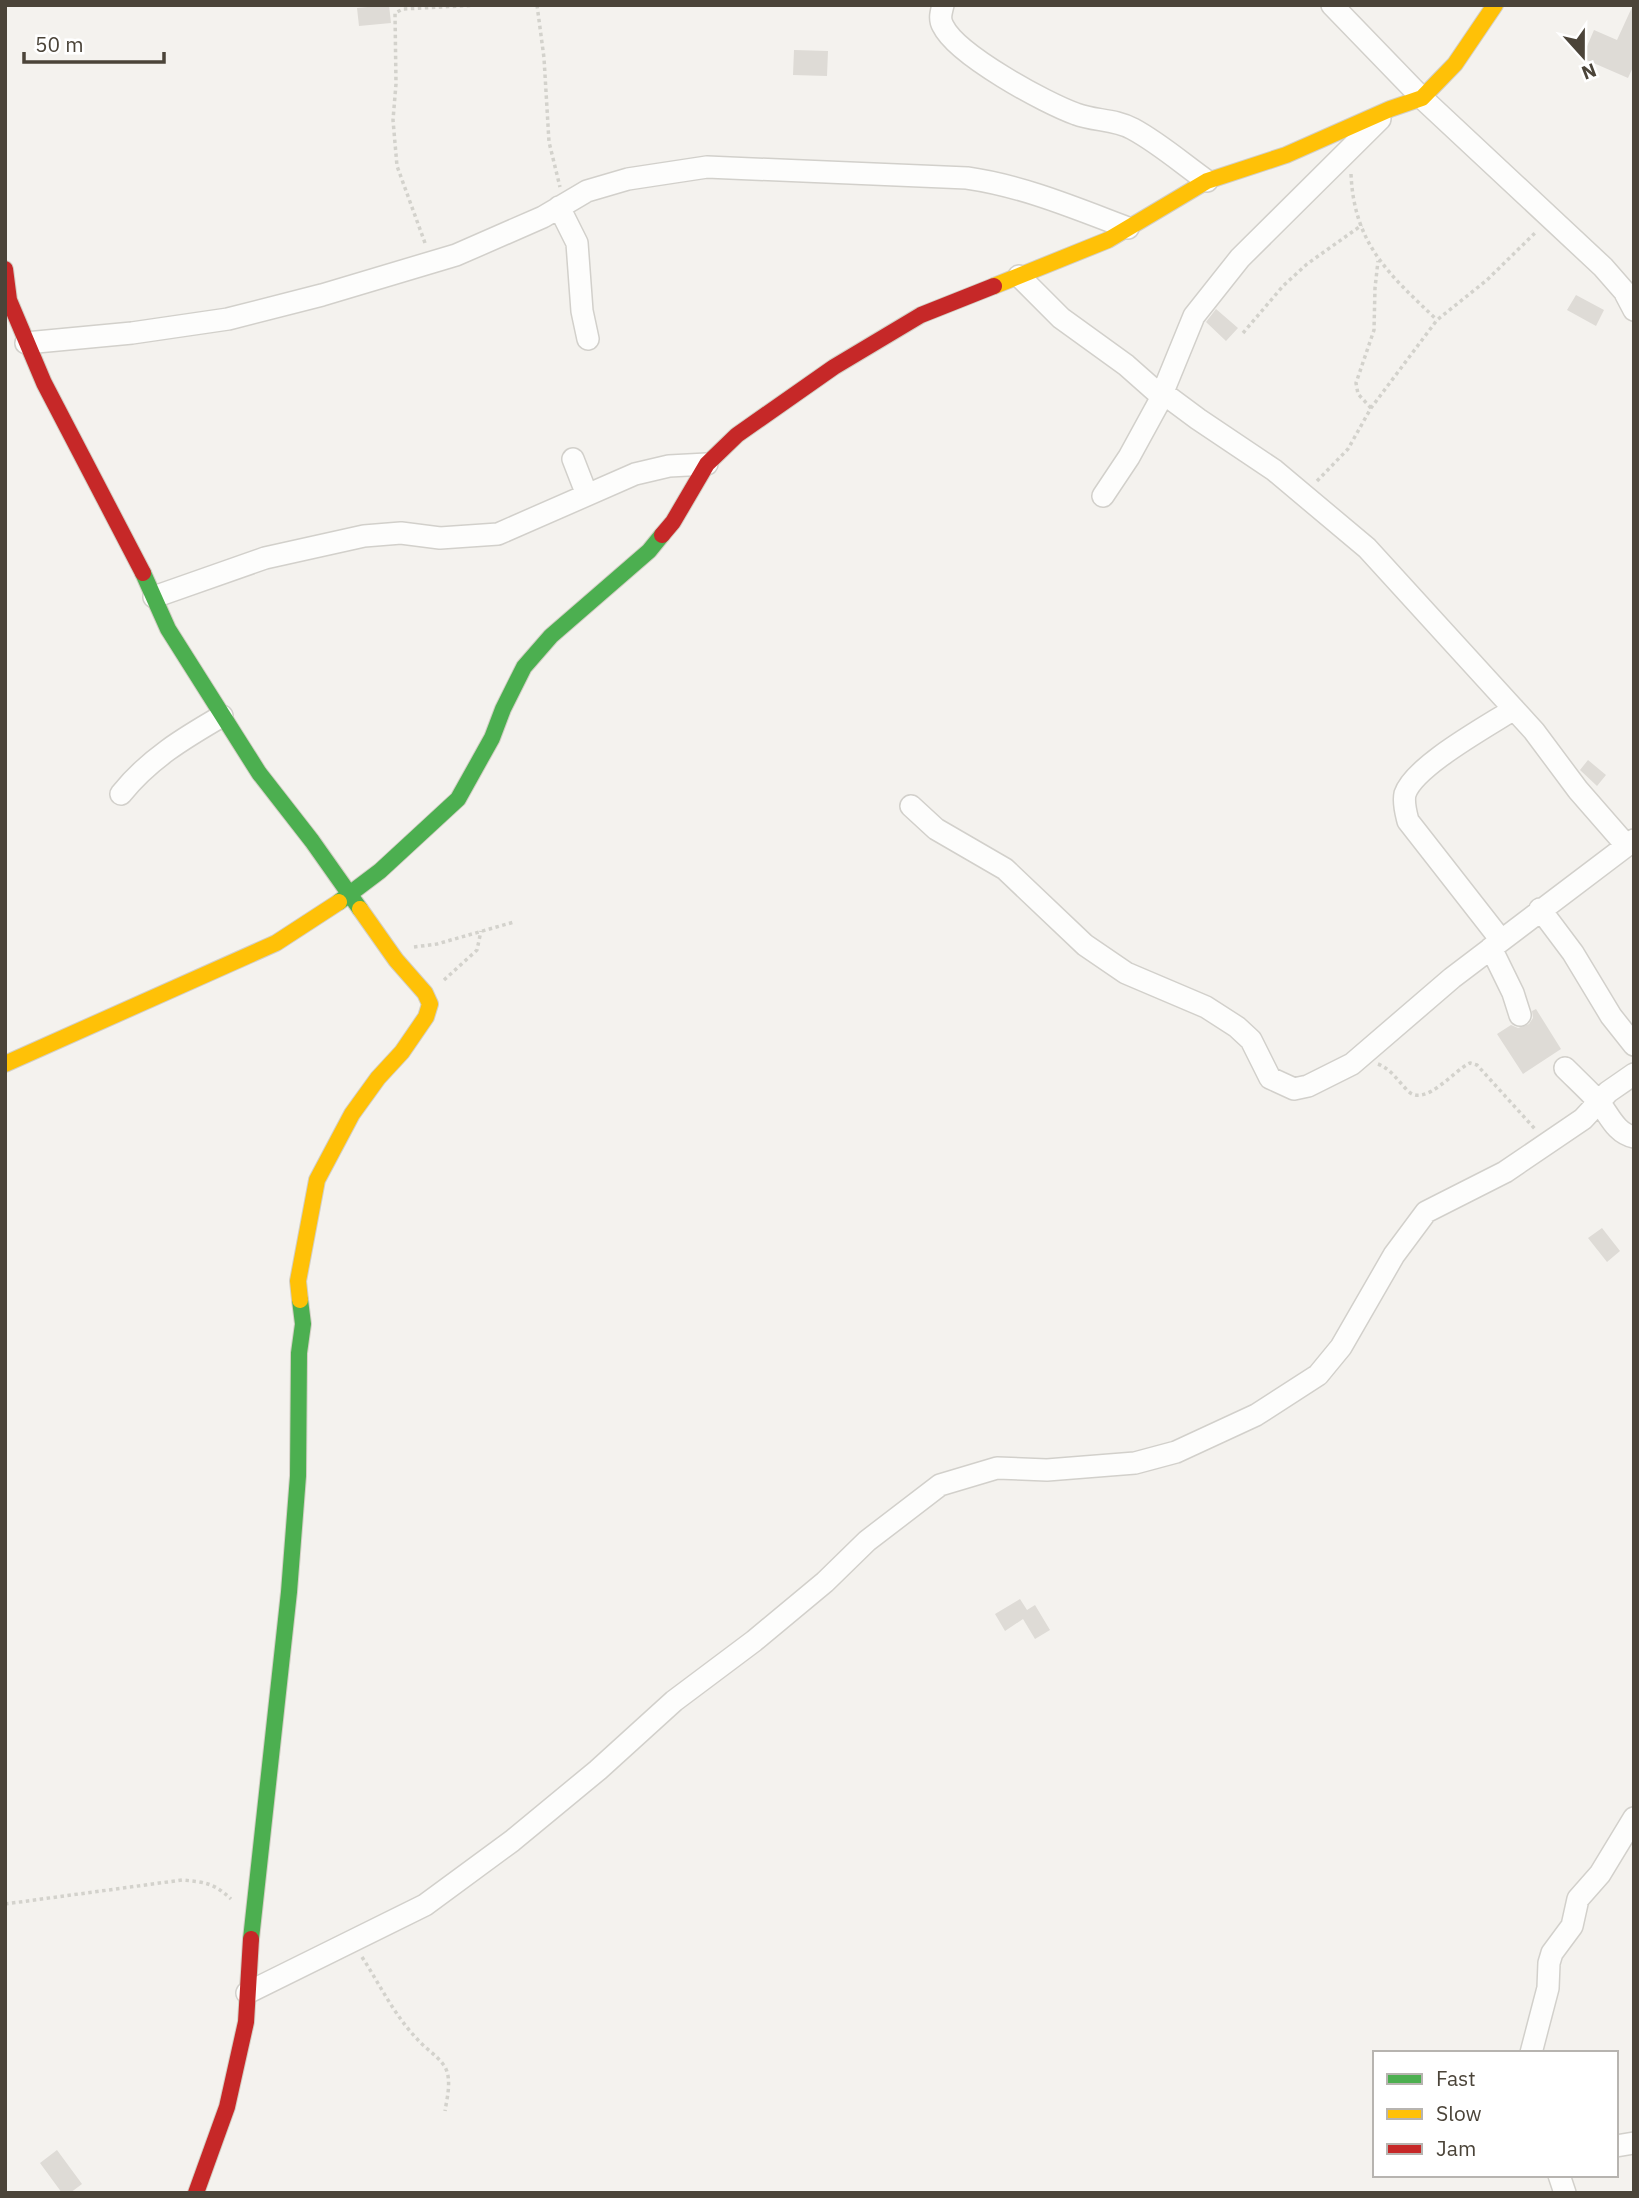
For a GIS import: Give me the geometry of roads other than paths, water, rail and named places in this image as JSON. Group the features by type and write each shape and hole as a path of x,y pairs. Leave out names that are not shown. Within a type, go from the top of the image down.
{"street":[{"path":"943,5 940,17 943,27 956,43 978,60 1073,114 1131,127 1207,181"},
{"path":"1332,5 1422,98 1603,267 1633,306"},
{"path":"5,1064 276,943 349,894 390,862 458,799 483,756 524,667 551,636 649,551 673,522 707,464 737,435 834,368 921,315 1108,240 1207,181 1286,155 1390,109 1422,98 1455,65 1495,5"},
{"path":"1103,496 1129,457 1162,394 1194,316 1240,258 1390,109"},
{"path":"26,343 228,319 322,295 432,261 498,237 587,191 628,179 707,167 967,178 995,182 1052,199 1128,228"},
{"path":"561,206 577,243 582,311 588,339"},
{"path":"5,270 9,300 44,383 135,556 168,629 259,774 312,841 386,946 425,993 429,1006 426,1017 402,1052 378,1078 352,1114 317,1180 298,1281 303,1324 299,1353 298,1476 289,1592 251,1938 246,2022 227,2108 196,2193"},
{"path":"911,806 936,829 1005,869 1085,945 1126,973 1206,1007 1237,1027 1251,1040 1270,1078 1294,1089 1308,1086 1355,1062 1452,978 1630,843 1514,709 1367,548 1274,470 1162,394 1061,318 1020,276"},
{"path":"573,459 587,495"},
{"path":"154,597 265,558 364,536 401,533 440,538 498,534 635,474 669,466 707,464"},
{"path":"1514,709 1430,763 1412,781 1405,795 1405,811 1408,821 1496,944 1520,1015"},
{"path":"121,794 135,777 172,745 222,716"},
{"path":"1540,909 1573,953 1611,1016 1634,1045"},
{"path":"1565,1068 1600,1103 1615,1127 1634,1137"},
{"path":"247,1993 425,1905 512,1841 598,1770 674,1702 825,1582 867,1541 940,1485 997,1468 1047,1470 1135,1463 1177,1452 1256,1415 1318,1375 1341,1348 1394,1255 1426,1212 1506,1172 1583,1119 1608,1092 1634,1074"},
{"path":"1532,2051 1549,1988 1549,1962 1552,1953 1572,1926 1578,1899 1600,1874 1634,1818"}]}
